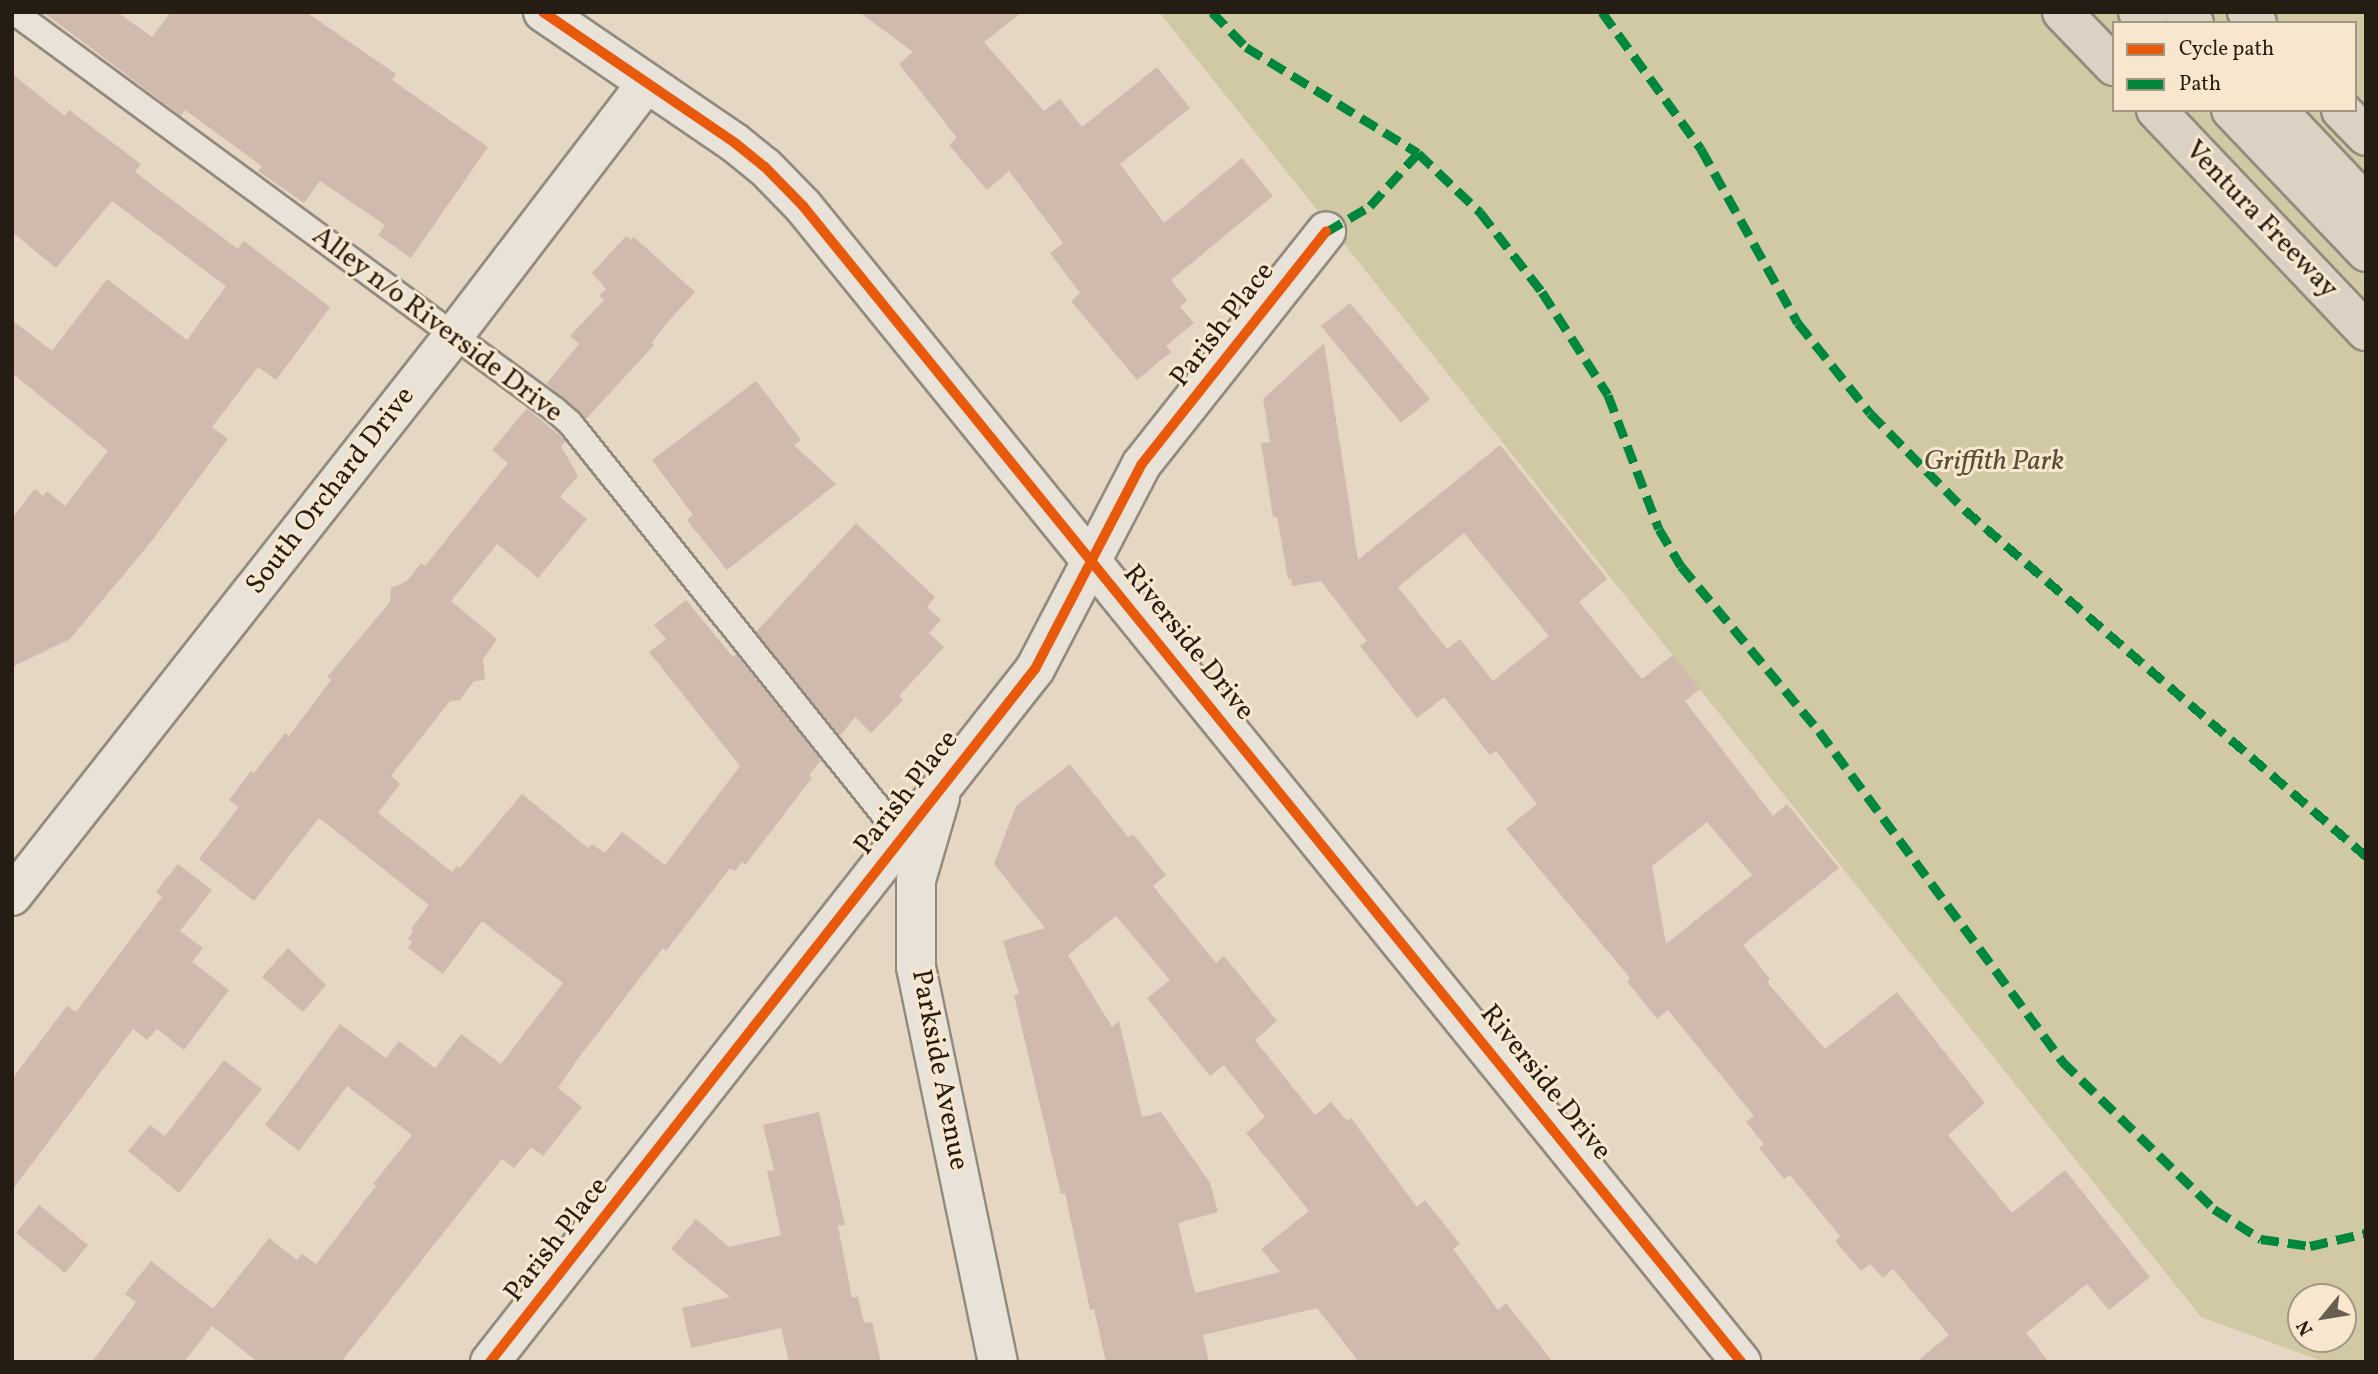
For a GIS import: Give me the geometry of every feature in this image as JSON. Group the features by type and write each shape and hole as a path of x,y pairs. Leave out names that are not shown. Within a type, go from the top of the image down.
{"highway":[{"path":"2062,12 2112,64"},
{"name":"Ventura Freeway","path":"2158,112 2366,331"},
{"path":"2233,112 2366,252"},
{"path":"2279,112 2366,204"},
{"path":"2343,112 2366,136"}],"street":[{"name":"Riverside Drive","path":"543,12 735,143 765,167 803,206 1741,1362"},
{"name":"South Orchard Drive","path":"12,896 454,335 646,84"},
{"name":"Parish Place","path":"490,1362 1035,669 1141,465 1326,232"},
{"name":"Parkside Avenue","path":"946,779 916,880 916,967 998,1362"}],"lane":[{"name":"Alley n/o Riverside Drive","path":"14,12 554,409 570,424 901,836"}],"green space":[{"name":"Griffith Park","path":"1159,12 2366,12 2366,1362 2324,1362 2299,1353 2357,1353 2357,1283 2287,1283 2287,1348 2201,1317"}],"building":[{"path":"43,12 117,12 152,37 171,12 306,12 396,74 392,80 488,147 411,258 378,235 385,225 320,181 304,203 258,171 262,166 185,110 181,116"},
{"path":"859,12 1022,12 984,42 1044,111 1060,99 1082,127 1157,67 1190,108 1120,164 1164,223 1242,158 1273,196 1171,280 1187,300 1180,307 1194,323 1166,346 1171,352 1137,380 1071,301 1080,293 1050,253 1063,243 1009,171 987,190 949,145 957,138 899,64 913,52"},
{"path":"12,74 65,116 69,110 141,164 135,172 238,249 244,241 330,307 276,380 258,367 212,427 228,439 151,542 70,639 12,667 12,518 35,489 43,496 47,491 65,506 108,451 12,373 12,320 52,351 107,279 187,340 226,286 112,201 56,268 12,232"},
{"path":"626,236 631,240 634,237 695,292 668,322 652,343 654,345 586,419 546,384 579,344 570,336 604,300 599,296 606,289 592,273"},
{"path":"1350,303 1430,399 1401,423 1321,326"},
{"path":"1324,343 1358,560 1500,445 1607,579 1579,602 1642,679 1673,655 1700,689 1685,701 1773,816 1787,804 1839,868 1743,945 1770,979 1767,982 1825,1049 1897,992 1985,1103 1948,1135 2012,1213 2065,1170 2150,1277 2109,1310 2087,1284 2026,1333 2049,1362 1916,1362 1949,1335 1893,1269 1883,1278 1870,1264 1861,1271 1835,1241 1840,1236 1790,1175 1784,1179 1759,1148 1764,1144 1746,1122 1754,1116 1668,1010 1657,1019 1627,981 1630,978 1506,829 1537,804 1496,751 1490,755 1444,697 1417,718 1360,646 1367,641 1321,581 1292,586 1291,578 1288,579 1277,517 1273,517 1261,443 1270,442 1263,399","holes":["1464,533 1549,636 1493,681 1460,639 1447,649 1398,587","1707,822 1752,875 1666,944 1652,866"]},
{"path":"756,381 801,440 794,445 836,484 727,570 687,520 693,515 652,460"},
{"path":"527,408 566,441 561,446 578,476 560,497 587,519 538,578 497,544 451,601 497,639 483,659 485,680 474,681 460,700 450,701 391,776 400,784 378,813 452,872 457,866 460,868 522,794 588,848 592,844 605,853 622,832 665,865 740,766 649,652 666,639 654,625 686,600 733,657 736,654 821,760 809,775 812,778 745,865 742,862 735,871 730,868 666,951 663,948 577,1060 558,1088 582,1107 543,1156 531,1147 514,1168 502,1159 341,1362 258,1362 212,1326 184,1362 92,1362 136,1302 125,1294 151,1261 213,1309 269,1238 297,1260 302,1254 316,1264 376,1186 373,1184 412,1135 347,1086 299,1151 265,1125 340,1024 386,1058 399,1041 435,1068 461,1034 501,1064 563,983 482,921 443,974 408,948 412,942 408,939 413,931 411,929 429,905 319,818 254,901 199,859 239,807 229,800 285,733 289,736 331,680 327,677 390,602 391,588 407,581 421,563 425,566 508,463 492,450"},
{"path":"856,523 935,597 927,607 941,620 929,633 944,647 899,696 903,700 871,733 855,717 840,736 756,632"},
{"path":"1070,764 1128,837 1133,834 1166,875 1153,886 1216,963 1224,956 1277,1021 1255,1040 1315,1115 1331,1102 1347,1121 1351,1118 1417,1207 1425,1200 1460,1244 1453,1249 1498,1310 1506,1303 1553,1362 1359,1362 1317,1308 1203,1335 1209,1362 1106,1362 1094,1309 1090,1310 1065,1193 1061,1194 1014,995 1019,994 1003,941 1045,928 994,864 1016,806","holes":["1116,916 1170,980 1147,998 1210,1076 1224,1065 1265,1117 1246,1133 1309,1211 1261,1249 1280,1272 1195,1293 1178,1223 1218,1212 1210,1183 1161,1112 1142,1117 1119,1021 1112,1027 1068,955"]},
{"path":"178,864 212,890 180,931 203,948 192,962 229,990 184,1050 157,1029 147,1040 133,1029 12,1190 12,1079 67,1006 76,1012 162,897 156,892"},
{"path":"288,948 326,985 303,1012 262,977"},
{"path":"224,1060 262,1089 179,1193 128,1151 150,1125 165,1136"},
{"path":"819,1112 845,1225 838,1226 852,1298 858,1296 864,1323 872,1322 881,1362 789,1362 781,1328 691,1348 682,1308 730,1297 671,1249 696,1219 729,1247 781,1235 767,1171 774,1170 763,1125"},
{"path":"39,1205 88,1245 65,1273 16,1233"}],"marked path":[{"path":"1212,12 1246,47 1418,153 1480,212 1542,292 1608,395 1659,529 1681,566 1819,731 2062,1061 2214,1209 2261,1239 2310,1246 2366,1233"},
{"path":"1602,12 1701,149 1798,323 1870,413 1965,510 2366,856"},
{"path":"1326,232 1370,206 1418,153"}],"cycle path":[{"path":"543,12 735,143 765,167 803,206 1741,1362"},
{"path":"490,1362 1035,669 1141,465 1326,232"}]}
